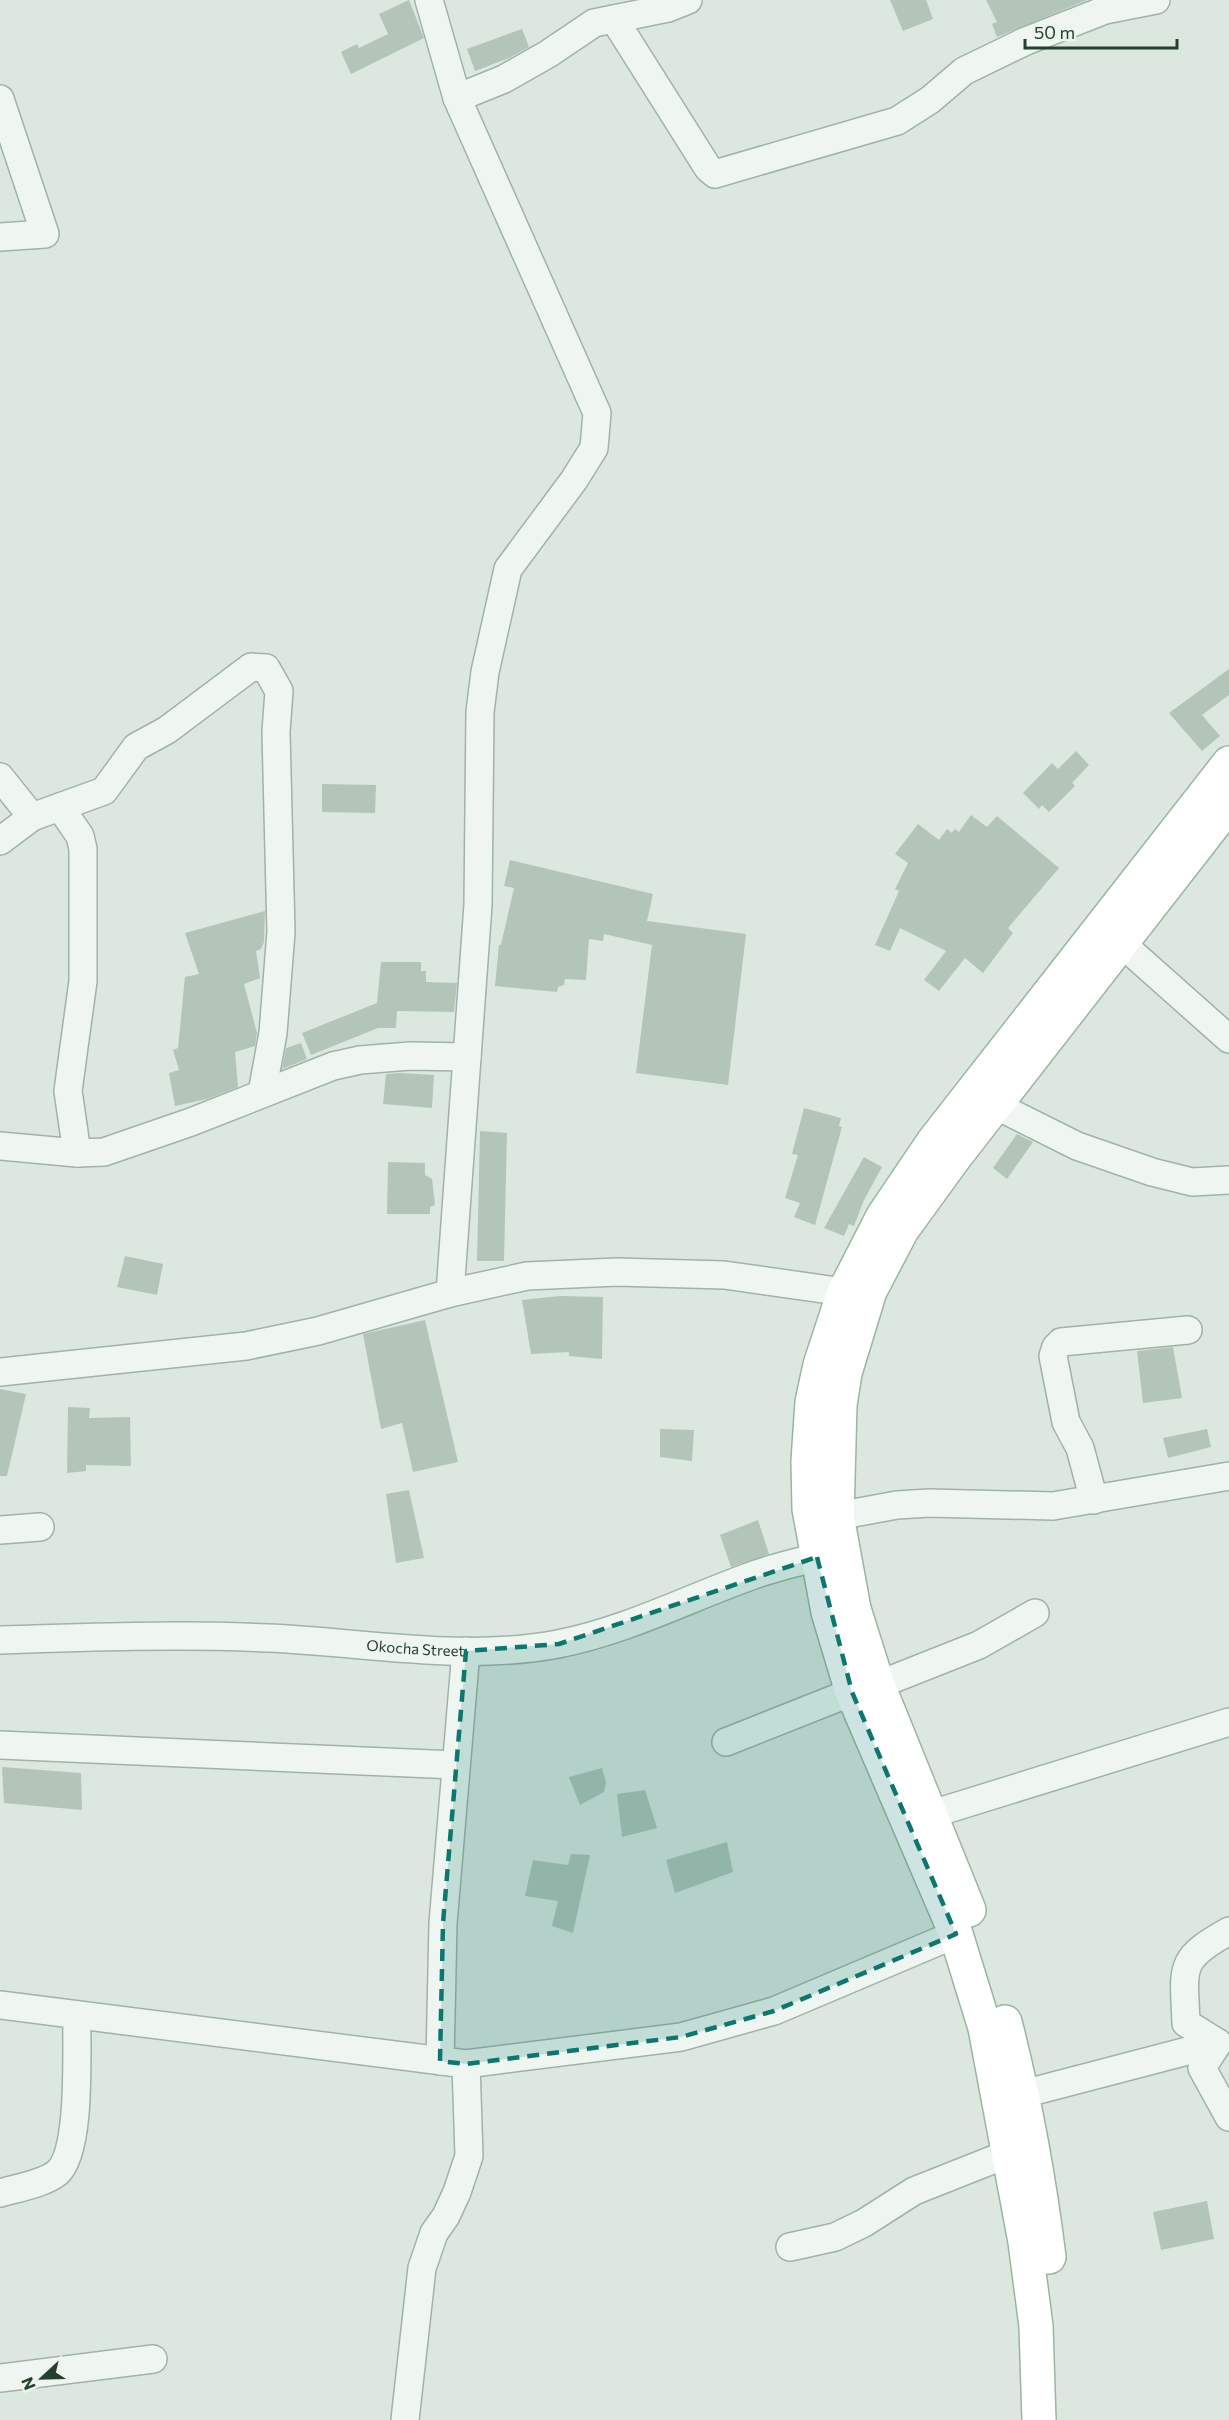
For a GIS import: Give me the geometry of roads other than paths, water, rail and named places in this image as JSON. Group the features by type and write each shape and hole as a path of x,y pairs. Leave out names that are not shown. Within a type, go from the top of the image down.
{"main road":[{"path":"1062,2420 1057,2326 1040,2184 1023,2094 1001,2003 932,1814 865,1688 828,1612 809,1509 808,1461 812,1402 820,1365 844,1292 884,1216 933,1142 1229,763"},
{"path":"1039,2420 1036,2326 1010,2152 985,2028 956,1934 865,1688 854,1609 837,1516 840,1405 845,1373 870,1291 902,1230 995,1105 1229,805"}],"street":[{"path":"429,0 457,98 597,413 594,448 574,480 508,569 485,672 480,712 478,905 450,1293"},
{"path":"457,98 504,79 548,54 594,23 668,8 688,0"},
{"path":"614,19 708,168 715,174 897,121 930,100 964,71 1026,41 1105,10 1156,0"},
{"path":"0,99 45,234 0,237"},
{"path":"0,841 33,817 104,791 136,747 167,730 251,667 266,668 279,691 276,732 281,932 273,1033 262,1093"},
{"path":"0,777 33,817"},
{"path":"60,807 80,836 83,849 82,981 68,1091 76,1153"},
{"path":"1121,943 1229,1039"},
{"path":"0,1146 76,1153 104,1152 333,1066 360,1060 410,1056 467,1058"},
{"path":"995,1105 1077,1146 1152,1172 1192,1182 1229,1180"},
{"path":"0,1372 246,1346 318,1331 450,1293 527,1276 617,1272 724,1275 844,1292"},
{"path":"1094,1500 1080,1448 1066,1422 1053,1356 1056,1347 1061,1342 1188,1329"},
{"path":"837,1516 897,1505 929,1503 1053,1506 1229,1476"},
{"path":"0,1530 40,1527"},
{"name":"Okocha Street","path":"0,1640 110,1636 268,1638 466,1651 559,1644 628,1623 752,1575 817,1557"},
{"path":"726,1742 979,1645 1035,1612"},
{"path":"440,2061 443,1923 466,1651"},
{"path":"932,1814 1229,1722"},
{"path":"0,1745 455,1765"},
{"path":"1224,2048 1186,2023 1185,1976 1198,1948 1229,1931"},
{"path":"0,2005 466,2064 681,2037 774,2011 956,1934"},
{"path":"0,2193 56,2174 67,2161 74,2129 77,2015"},
{"path":"1023,2094 1224,2048"},
{"path":"1224,2048 1202,2068 1229,2117"},
{"path":"405,2420 422,2268 435,2233 457,2192 469,2156 466,2064"},
{"path":"790,2247 836,2237 864,2223 914,2191 1010,2152"},
{"path":"0,2378 153,2359"}]}
